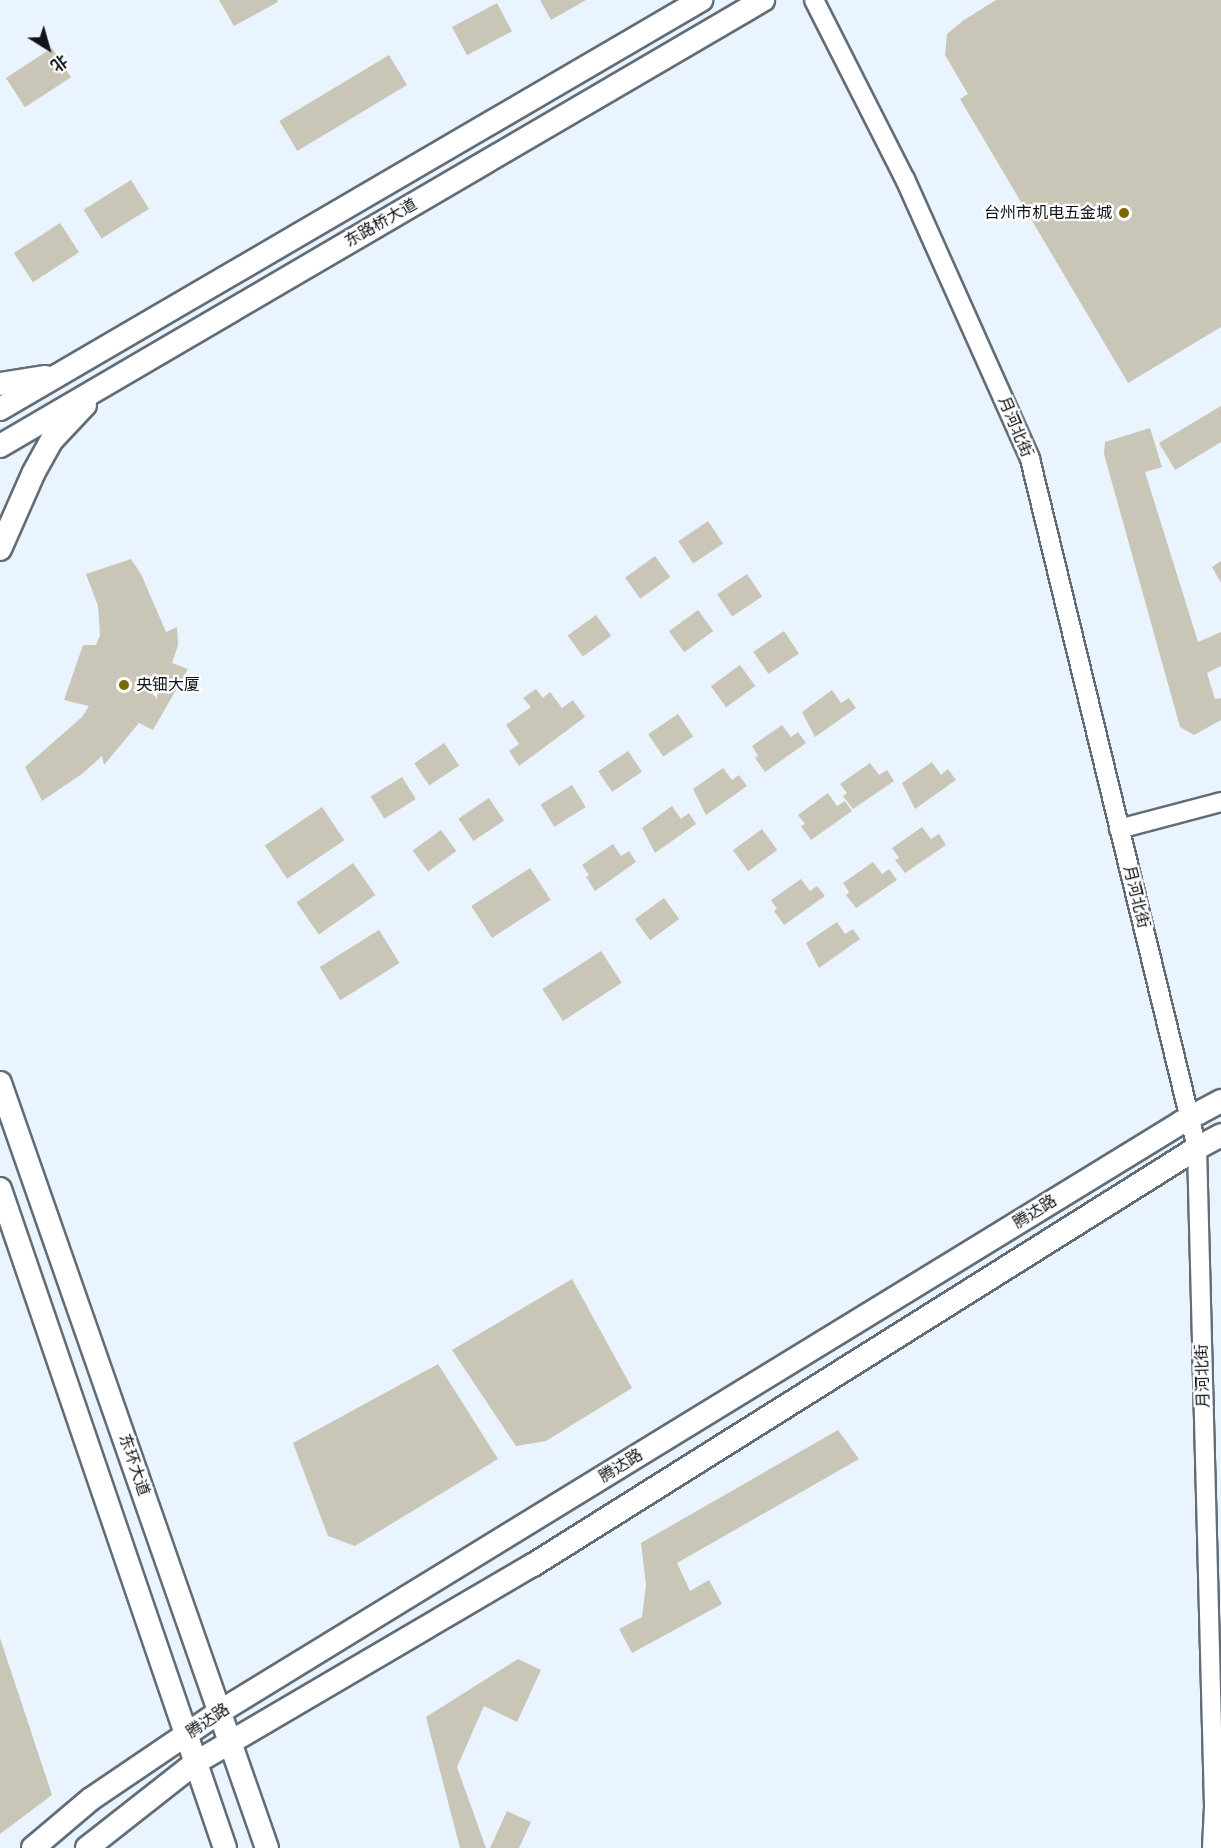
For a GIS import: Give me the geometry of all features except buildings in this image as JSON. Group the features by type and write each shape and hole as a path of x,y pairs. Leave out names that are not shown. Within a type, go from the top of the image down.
{"main road":[{"name":"东路桥大道","path":"0,409 701,0"},
{"name":"东路桥大道","path":"0,446 763,0"},
{"path":"0,384 62,374"},
{"path":"0,549 34,472 52,440 100,388"},
{"name":"东环大道","path":"0,1083 267,1848"},
{"name":"腾达路","path":"33,1848 91,1799 221,1711 1189,1117 1221,1101"},
{"name":"腾达路","path":"87,1848 195,1762 533,1565 1221,1135"},
{"path":"0,1189 225,1848"}],"street":[{"name":"月河北街","path":"814,0 904,179 1030,459 1197,1148 1214,1807 1212,1848"},
{"path":"1119,829 1221,802"}],"place":[{"name":"台州市机电五金城","path":"1124,213"},
{"name":"央钿大厦","path":"124,685"}]}
